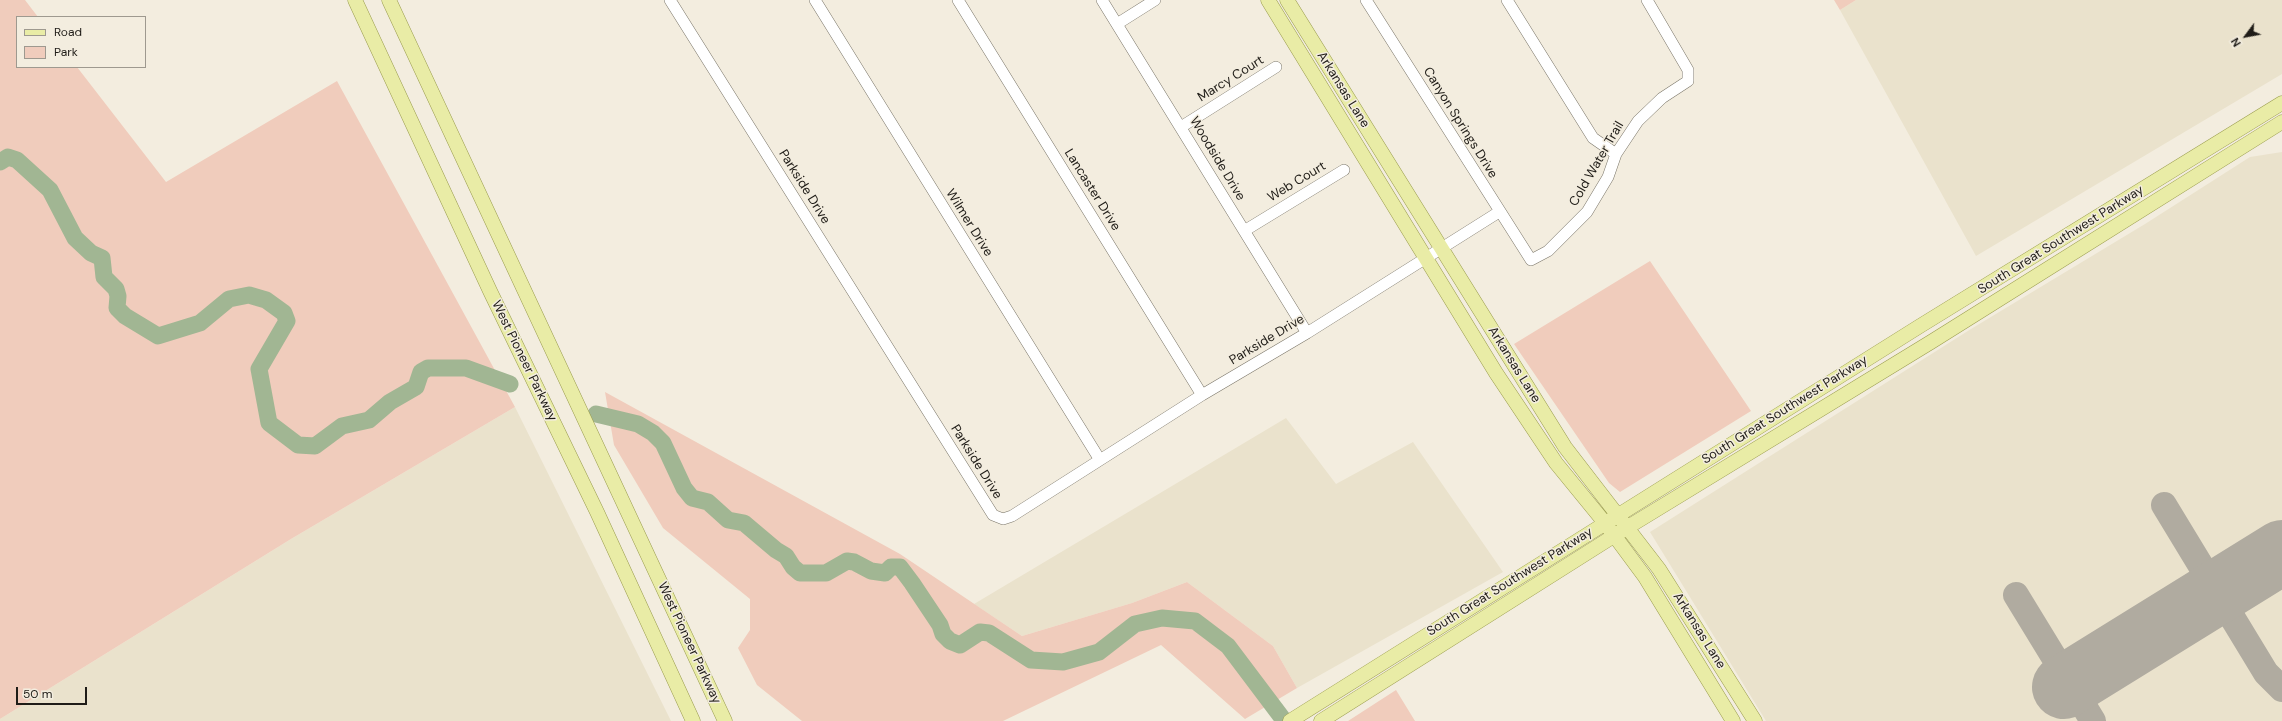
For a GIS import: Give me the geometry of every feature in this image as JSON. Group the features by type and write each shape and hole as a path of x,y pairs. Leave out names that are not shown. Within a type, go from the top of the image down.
{"main road":[{"name":"West Pioneer Parkway","path":"355,0 490,291 597,512 693,721"},
{"name":"West Pioneer Parkway","path":"389,0 725,721"},
{"name":"Arkansas Lane","path":"1268,0 1496,373 1556,464 1606,523 1645,577 1733,721"},
{"name":"Arkansas Lane","path":"1287,0 1565,447 1659,569 1755,721"},
{"name":"South Great Southwest Parkway","path":"1290,721 1920,326 2282,103"},
{"name":"South Great Southwest Parkway","path":"1321,721 1615,535 1931,342 2282,122"},
{"path":"1920,326 1931,342"},
{"path":"1769,421 1778,435"}],"street":[{"name":"Parkside Drive","path":"670,0 993,515 1003,519 1012,516 1202,395 1307,333 1499,212"},
{"name":"Wilmer Drive","path":"815,0 1100,460"},
{"name":"Lancaster Drive","path":"958,0 1202,395"},
{"name":"Woodside Drive","path":"1102,0 1307,333"},
{"path":"1117,24 1155,0"},
{"name":"Canyon Springs Drive","path":"1366,0 1499,212 1531,260"},
{"path":"1507,0 1593,138 1616,154"},
{"name":"Cold Water Trail","path":"1531,260 1548,251 1587,212 1608,177 1616,154 1638,121 1662,98 1688,81 1688,70 1647,0"},
{"name":"Marcy Court","path":"1181,127 1276,67"},
{"name":"Web Court","path":"1244,231 1344,170"}],"shaded area":[{"path":"1856,0 2282,0 2282,74 1976,256 1840,10"},
{"path":"2282,152 2282,721 1766,721 1650,532 1971,329 2145,224 2250,157"},
{"path":"515,407 671,721 0,721 0,719 291,539"},
{"path":"1286,418 1336,484 1413,442 1503,572 1297,688 1273,646 1187,582 1132,603 1022,636 974,604"}],"green space":[{"path":"0,0 25,0 37,16 16,16 16,68 78,68 166,182 337,81 515,407 291,539 0,719"},
{"path":"1834,0 1856,0 1840,10"},
{"path":"1650,261 1751,411 1620,492 1609,483 1514,344"},
{"path":"605,392 900,554 1022,636 1132,603 1187,582 1273,646 1297,688 1245,719 1161,645 1003,721 802,721 757,685 738,648 750,630 750,599 663,528 614,445"},
{"path":"1396,690 1415,721 1348,721"}],"waterway":[{"path":"0,162 8,157 17,160 50,190 75,238 91,253 102,258 104,277 116,289 118,296 117,308 125,316 158,336 200,323 229,299 249,295 266,300 284,313 287,321 259,369 269,423 298,445 315,446 342,426 369,420 390,402 416,387 421,372 428,368 466,368 510,384"},
{"path":"596,414 638,424 653,433 663,443 684,488 692,498 708,502 728,520 744,523 776,550 786,556 793,567 800,573 826,573 847,561 854,562 871,571 885,573 891,567 900,567 940,625 943,634 950,641 960,645 980,632 989,633 1031,660 1063,662 1099,652 1135,624 1162,618 1195,621 1228,646 1283,719"}],"taxiway":[{"path":"2164,505 2266,673 2282,689"},
{"path":"2016,595 2093,721"}],"runway":[{"path":"2064,687 2282,552"}]}
